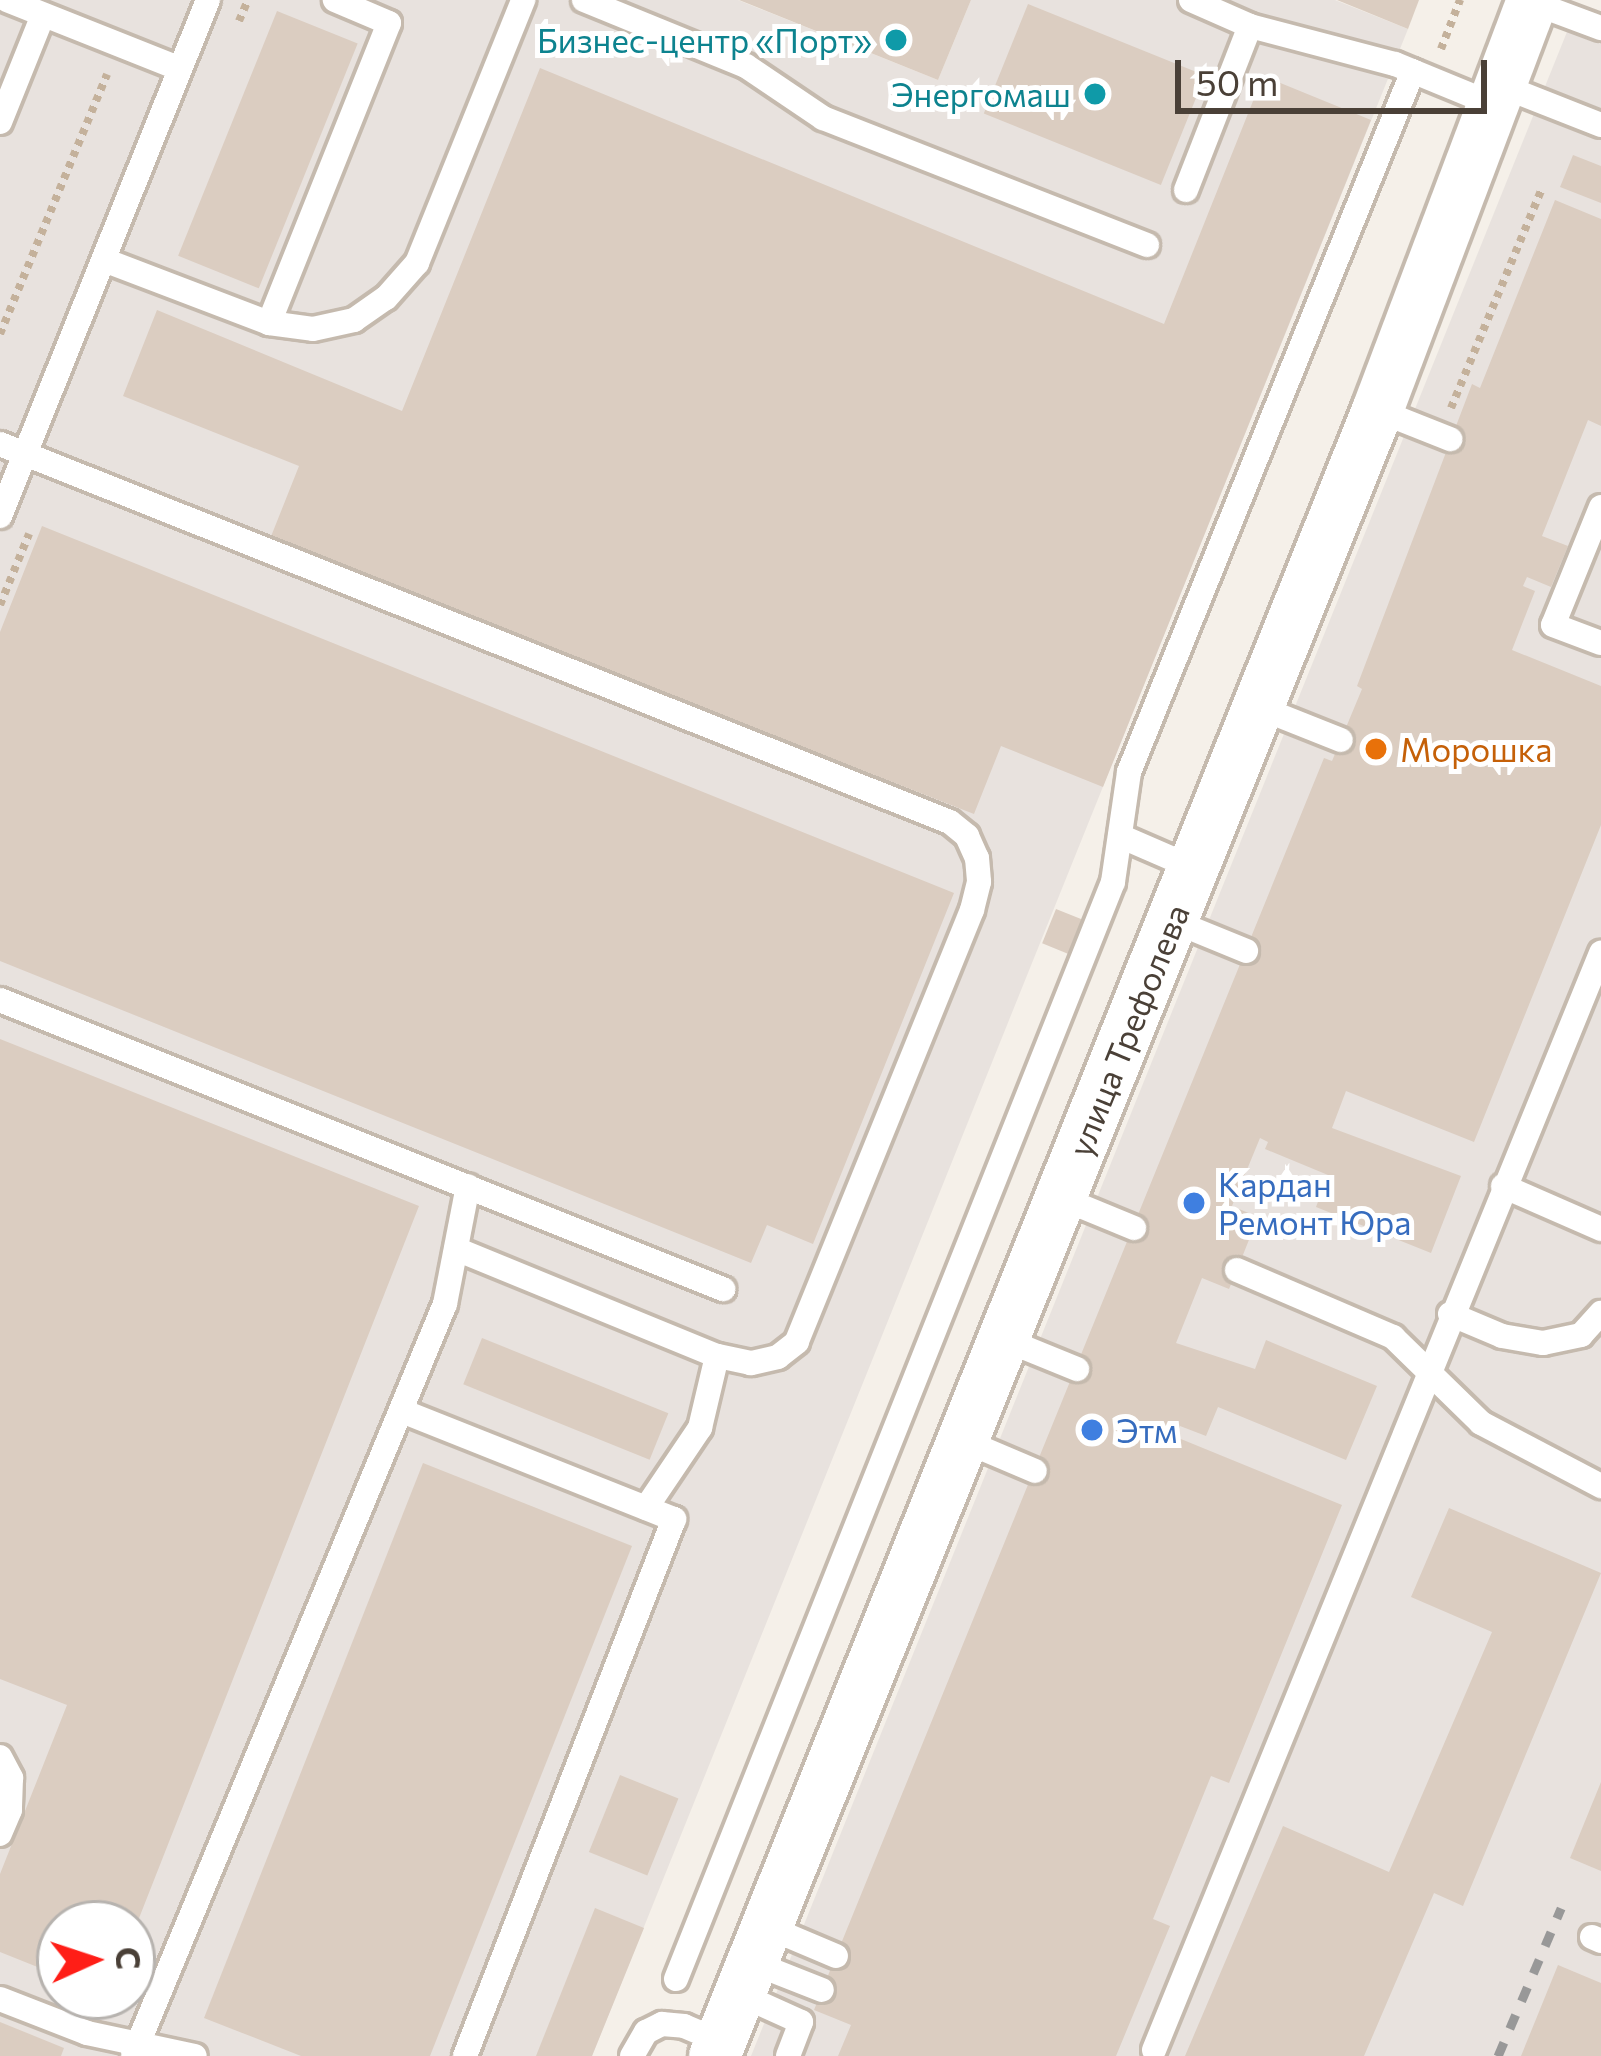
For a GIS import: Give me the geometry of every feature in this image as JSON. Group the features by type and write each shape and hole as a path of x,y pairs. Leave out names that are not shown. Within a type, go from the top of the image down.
{"street":[{"name":"улица Трефолева","path":"717,2048 1377,410 1532,1"}],"lane":[{"path":"8,0 180,69"},
{"path":"0,516 208,0"},
{"path":"269,323 389,23 335,0"},
{"path":"104,260 269,323 313,329 353,320 386,298 417,263 523,0"},
{"path":"584,0 746,66 823,118 1147,244"},
{"path":"1191,0 1250,26 1601,124"},
{"path":"1532,1 1601,28"},
{"path":"0,122 44,14"},
{"path":"1186,190 1250,26"},
{"path":"676,1979 1113,882 1130,772 1413,71"},
{"path":"1377,410 1445,436"},
{"path":"0,444 950,822 967,836 977,858 980,882 972,910 797,1342 778,1357 751,1363 717,1356 456,1249"},
{"path":"1601,507 1553,626 1601,644"},
{"path":"1258,706 1341,740"},
{"path":"1120,836 1193,868"},
{"path":"1173,921 1246,951"},
{"path":"1154,2050 1430,1376 1450,1314 1601,953"},
{"path":"0,1000 723,1289"},
{"path":"136,2050 446,1304 468,1186"},
{"path":"1503,1186 1598,1219"},
{"path":"1060,1198 1135,1228"},
{"path":"1237,1270 1393,1337 1480,1423 1601,1486"},
{"path":"1450,1314 1502,1336 1543,1343 1581,1335 1601,1313"},
{"path":"1004,1339 1076,1369"},
{"path":"646,1508 700,1428 717,1356"},
{"path":"402,1411 674,1519 465,2056"},
{"path":"962,1440 1035,1471"},
{"path":"0,1756 11,1778 10,1810 0,1834"},
{"path":"752,1961 836,1956"},
{"path":"752,1961 822,1990"},
{"path":"752,1961 801,2022 788,2056"},
{"path":"0,1999 136,2050 195,2056"},
{"path":"632,2056 646,2032 662,2024 684,2026 717,2048"}],"path":[{"path":"0,334 119,45"},
{"path":"1445,436 1542,188"}],"shaded area":[{"path":"0,0 738,0 938,80 971,0 1335,0 1408,29 592,2056 0,2056"},
{"path":"1573,17 1601,28 1601,2056 751,2056"}],"building":[{"name":"Бизнес-центр «Порт»","path":"739,0 971,0 938,80"},
{"path":"1337,0 1419,0 1408,29"},
{"name":"Энергомаш","path":"1028,4 1205,76 1161,185 984,113"},
{"path":"277,11 358,44 259,288 178,256"},
{"path":"540,68 1164,324 1263,76 1371,120 1103,787 1001,746 974,814 270,539 299,466 123,396 157,310 402,411"},
{"path":"1573,155 1601,166 1601,203 1560,187"},
{"path":"1555,200 1601,219 1601,426 1588,420 1542,536 1568,546 1551,587 1527,577 1523,586 1535,591 1512,650 1601,686 1601,825 1474,1142 1346,1091 1332,1128 1461,1176 1431,1253 1316,1207 1328,1175 1265,1149 1268,1142 1260,1138 1232,1206 1258,1217 1237,1270 1229,1289 1202,1278 1176,1343 1255,1369 1266,1340 1377,1386 1346,1460 1218,1407 1206,1436 1180,1426 1176,1437 1342,1505 1229,1783 1211,1776 1153,1919 1170,1926 1116,2056 838,2056 851,2025 814,2010 1324,758 1332,761 1362,689 1357,686 1472,384 1480,388"},
{"path":"42,526 954,893 813,1244 767,1225 751,1263 0,961 0,632"},
{"path":"1056,909 1085,921 1071,955 1042,943"},
{"path":"0,1039 419,1206 146,1900 36,1900 36,1966 0,1952 0,1874 67,1705 0,1679"},
{"path":"482,1338 668,1413 650,1460 463,1384"},
{"path":"423,1463 632,1546 430,2056 301,2056 204,2018"},
{"path":"1449,1508 1601,1573 1463,1906 1434,1893 1364,2056 1185,2056 1283,1826 1389,1872 1492,1632 1411,1597"},
{"path":"620,1775 678,1799 647,1876 589,1852"},
{"path":"1601,1782 1601,1871 1570,1858"},
{"path":"595,1908 644,1928 592,2056 536,2056"},
{"path":"1558,1965 1601,1983 1601,2056 1521,2056"},
{"path":"0,2022 64,2048 61,2056 0,2056"}],"railway":[{"path":"1498,2056 1561,1908"}],"place":[{"name":"Бизнес-центр «Порт»","path":"896,40"},
{"name":"Энергомаш","path":"1095,94"},
{"name":"Морошка","path":"1376,749"},
{"name":"Кардан Ремонт Юра","path":"1194,1203"},
{"name":"Этм","path":"1092,1430"}]}
